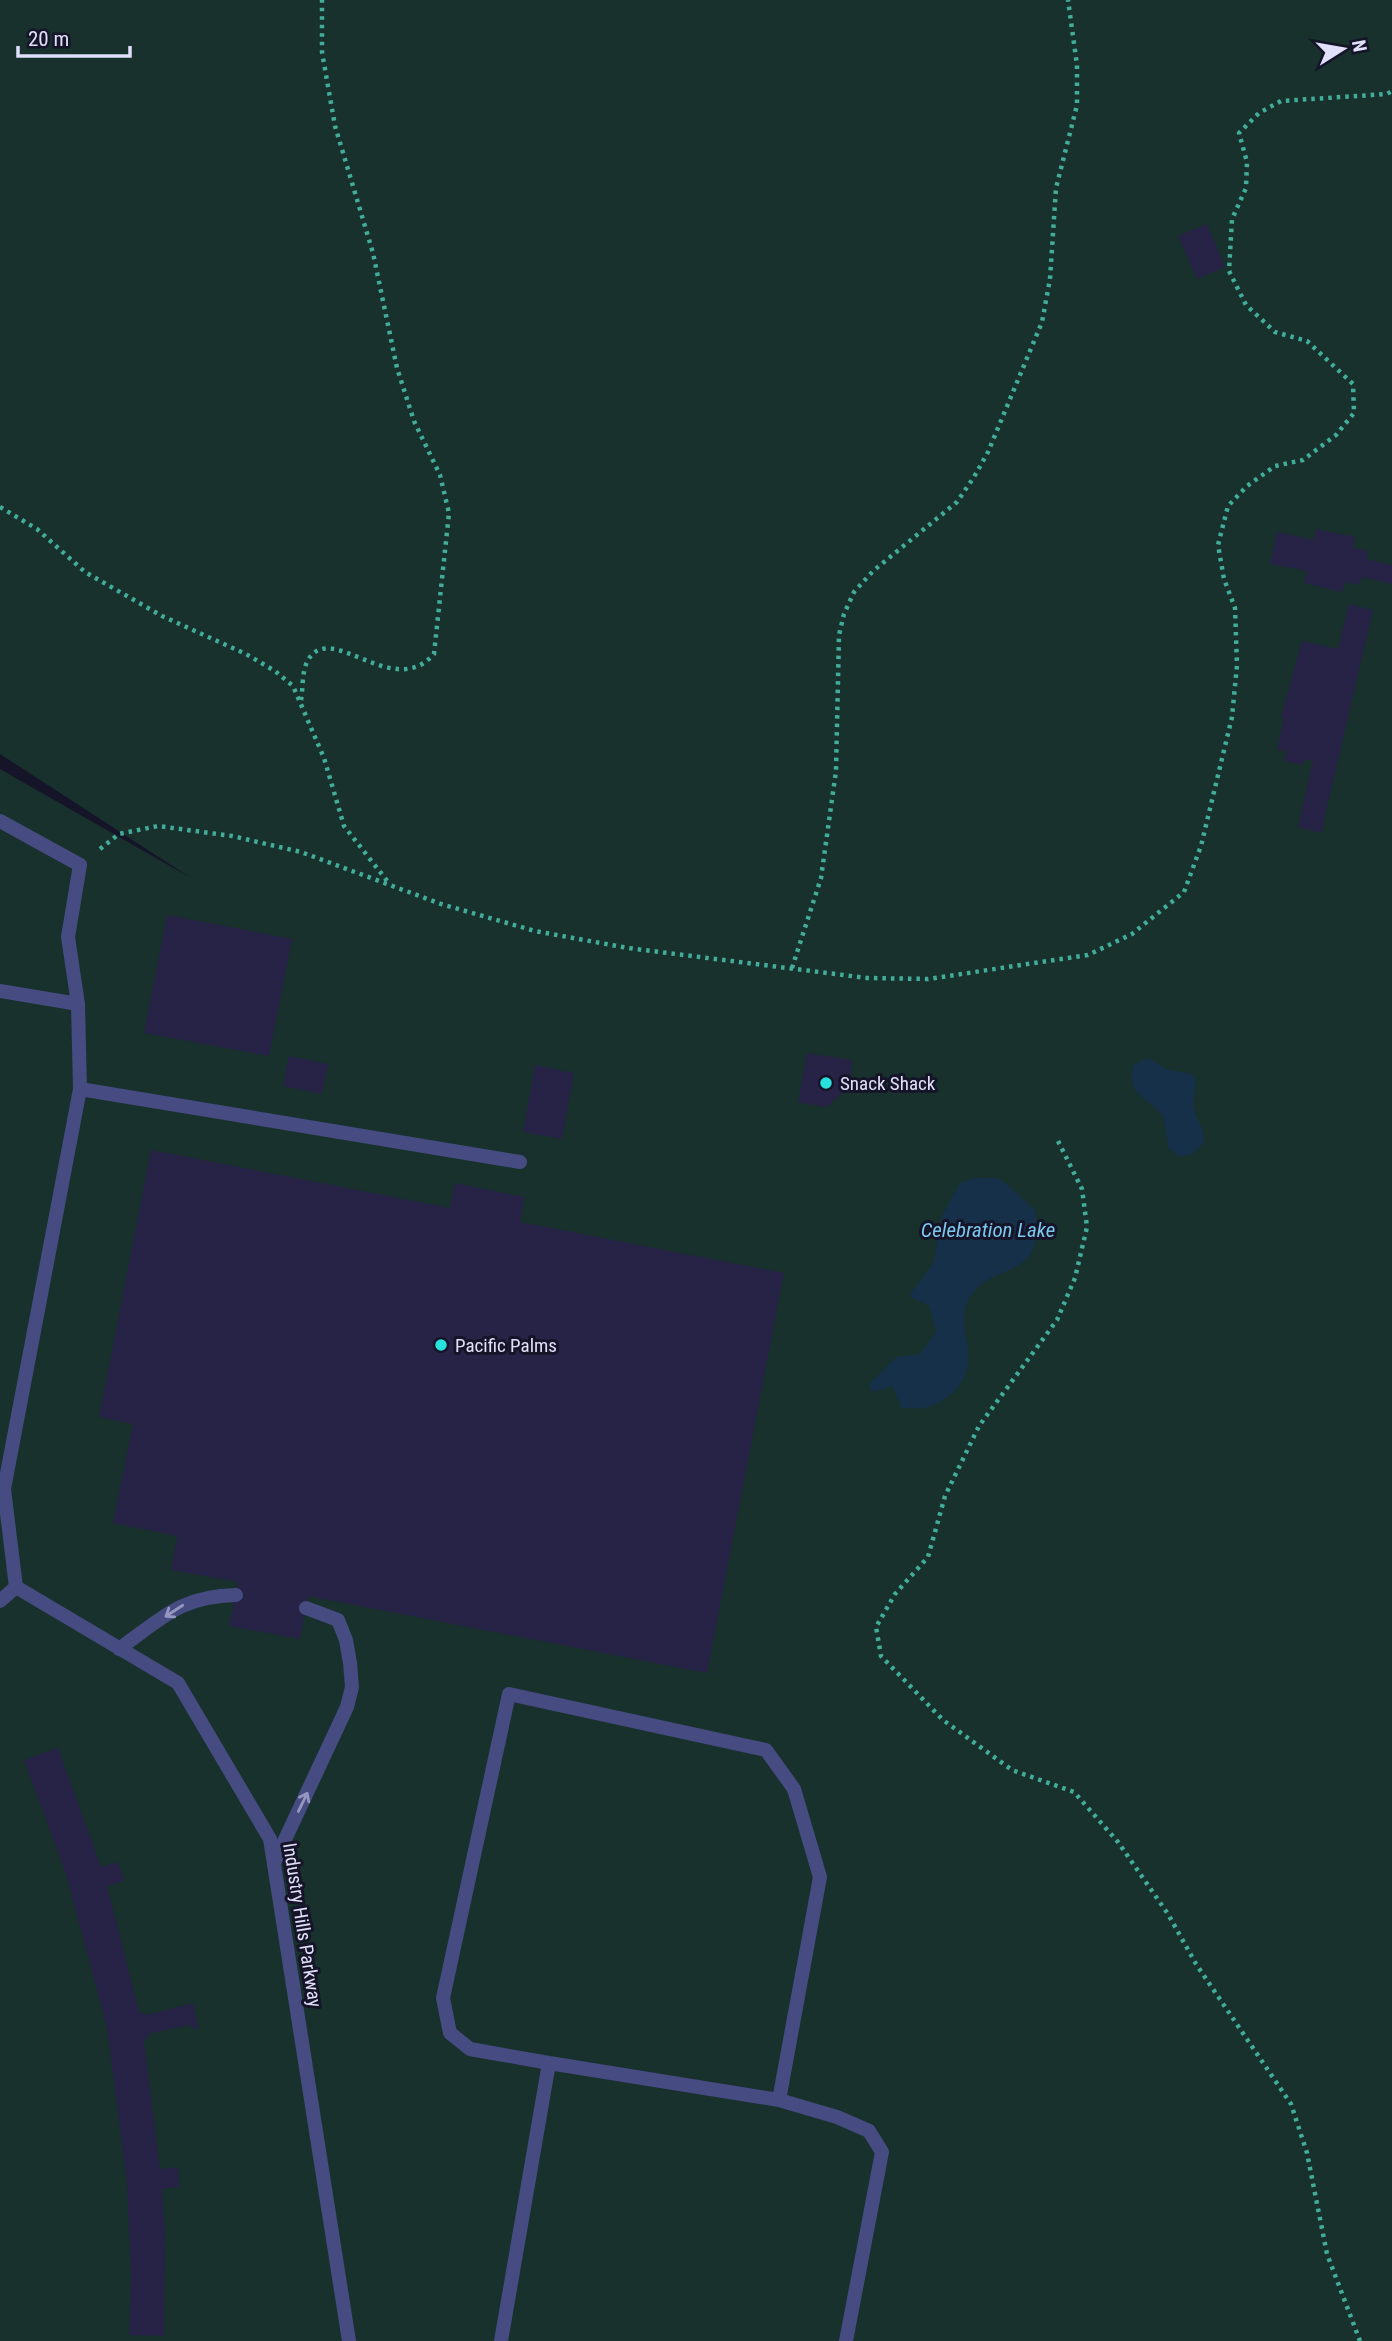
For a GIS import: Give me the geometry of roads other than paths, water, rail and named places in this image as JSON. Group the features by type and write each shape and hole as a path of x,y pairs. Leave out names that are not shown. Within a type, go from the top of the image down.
{"street":[{"path":"0,821 80,865 68,937 78,1004 80,1088 4,1489 16,1587 0,1601"},
{"path":"0,991 78,1004"},
{"path":"80,1088 520,1163"},
{"name":"Industry Hills Parkway","path":"16,1587 178,1684 270,1839 349,2341"},
{"path":"120,1649 178,1607 197,1598 236,1595"},
{"path":"274,1863 331,1744 352,1687 346,1640 338,1620 306,1608"},
{"path":"779,2100 820,1877 794,1789 766,1750 509,1694 443,1998 450,2033 470,2049 779,2100 836,2117 869,2131 882,2152 846,2341"},
{"path":"501,2341 549,2063"}],"water":[{"path":"1148,1058 1168,1070 1192,1074 1194,1078 1194,1109 1204,1142 1194,1153 1181,1157 1169,1149 1163,1116 1139,1094 1132,1082 1134,1065"},
{"name":"Celebration Lake","path":"974,1178 999,1178 1035,1210 1036,1235 1032,1251 1024,1262 976,1289 967,1303 964,1321 968,1360 964,1378 959,1385 945,1398 928,1407 902,1408 892,1386 872,1392 869,1384 897,1357 920,1354 936,1332 930,1306 909,1296 934,1262 941,1218 960,1183"}],"place":[{"name":"Snack Shack","path":"826,1083"},
{"name":"Pacific Palms","path":"441,1345"}]}
